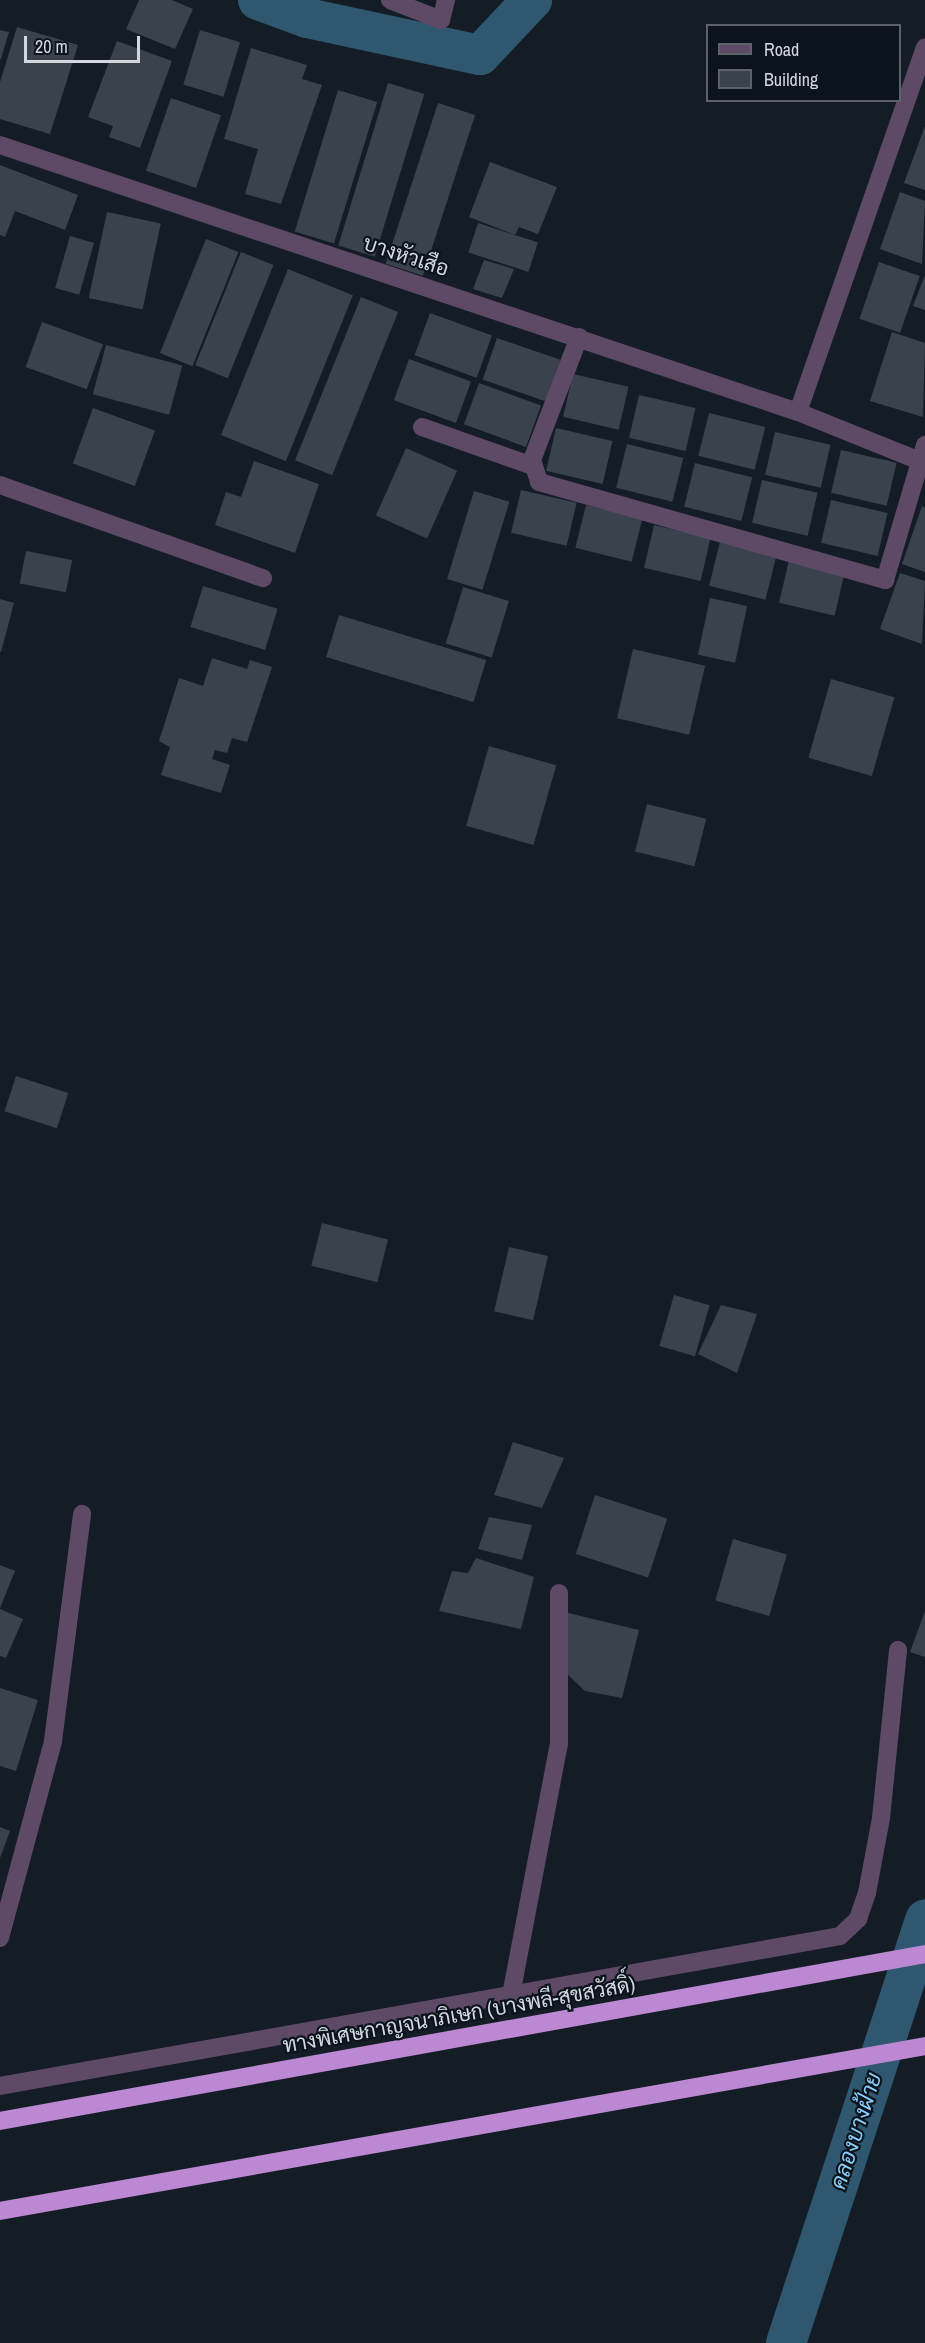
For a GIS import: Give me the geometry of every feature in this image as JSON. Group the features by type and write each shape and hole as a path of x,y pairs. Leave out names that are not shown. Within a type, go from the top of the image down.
{"highway":[{"name":"ทางพิเศษกาญจนาภิเษก (บางพลี-สุขสวัสดิ์)","path":"0,2121 925,1953"},
{"path":"0,2211 925,2046"}],"street":[{"path":"390,0 441,20 446,0"},
{"path":"798,411 925,48"},
{"name":"บางหัวเสือ","path":"0,145 923,453"},
{"path":"579,337 533,466 540,482 885,580 923,453"},
{"path":"422,427 533,466"},
{"path":"0,484 263,578"},
{"path":"0,1938 52,1741 82,1514"},
{"path":"511,1995 559,1744 558,1593"},
{"path":"0,2086 826,1941 850,1929 858,1919 867,1893 881,1818 898,1650"}],"building":[{"path":"139,0 172,0 193,9 175,49 126,29"},
{"path":"17,27 78,45 50,134 0,119 0,82"},
{"path":"0,30 9,32 1,59 0,59"},
{"path":"200,30 240,42 223,97 183,85"},
{"path":"117,41 172,61 140,148 109,137 113,126 88,117"},
{"path":"251,48 307,65 302,79 322,85 281,204 245,194 258,149 224,139"},
{"path":"388,83 424,94 375,257 338,246"},
{"path":"338,90 377,102 334,244 295,232"},
{"path":"171,98 221,115 196,188 146,171"},
{"path":"438,103 475,115 423,276 386,264"},
{"path":"925,126 925,190 904,183"},
{"path":"490,162 557,187 538,234 519,227 515,235 469,217"},
{"path":"0,165 78,195 65,230 15,211 5,237 0,235"},
{"path":"900,192 925,201 922,264 880,249"},
{"path":"107,212 161,223 143,310 89,298"},
{"path":"478,223 538,242 528,272 468,252"},
{"path":"70,236 94,243 79,295 55,288"},
{"path":"206,239 238,252 192,366 160,353"},
{"path":"241,252 273,265 228,378 195,365"},
{"path":"484,260 514,269 502,298 473,289"},
{"path":"879,262 920,276 900,333 859,319"},
{"path":"288,269 353,295 286,461 221,435"},
{"path":"925,275 925,310 913,306"},
{"path":"361,297 398,312 332,475 295,460"},
{"path":"430,313 492,336 477,378 415,355"},
{"path":"42,322 103,344 87,389 26,367"},
{"path":"892,332 925,343 923,417 870,401"},
{"path":"497,338 560,360 546,401 483,380"},
{"path":"106,345 182,365 169,415 93,394"},
{"path":"409,359 471,382 456,423 394,400"},
{"path":"573,374 629,387 619,430 563,417"},
{"path":"479,383 541,406 526,447 464,424"},
{"path":"639,395 696,408 686,451 629,438"},
{"path":"93,408 155,431 135,486 73,463"},
{"path":"709,413 765,427 755,470 698,456"},
{"path":"556,428 613,441 603,484 546,471"},
{"path":"775,432 831,445 821,488 765,475"},
{"path":"627,444 683,458 672,502 616,488"},
{"path":"406,448 457,471 427,538 376,516"},
{"path":"841,450 897,463 887,506 831,493"},
{"path":"254,461 319,484 295,553 215,525 226,492 241,497"},
{"path":"695,463 752,477 741,521 684,507"},
{"path":"762,480 818,493 808,536 752,523"},
{"path":"521,490 577,503 567,546 511,533"},
{"path":"474,491 509,502 482,590 447,579"},
{"path":"831,500 888,513 878,556 821,543"},
{"path":"586,505 642,519 632,562 575,548"},
{"path":"922,506 925,508 925,572 902,564"},
{"path":"654,525 711,538 701,581 644,568"},
{"path":"720,542 776,556 765,600 709,586"},
{"path":"26,551 72,560 66,592 20,583"},
{"path":"789,560 845,573 835,616 779,603"},
{"path":"900,573 925,581 922,644 880,629"},
{"path":"203,586 278,609 265,650 190,627"},
{"path":"463,587 509,601 492,657 446,643"},
{"path":"710,598 747,606 735,663 698,655"},
{"path":"0,599 14,603 1,652 0,652"},
{"path":"339,615 486,660 473,702 326,657"},
{"path":"633,649 705,666 689,735 617,718"},
{"path":"212,658 247,669 250,660 272,667 247,742 232,738 227,753 215,750 212,759 230,765 221,793 161,775 170,747 159,741 179,678 203,686"},
{"path":"831,679 894,697 872,776 808,758"},
{"path":"489,746 556,765 533,845 466,826"},
{"path":"647,804 706,819 694,866 635,852"},
{"path":"16,1076 68,1093 57,1128 5,1111"},
{"path":"322,1223 388,1239 377,1282 311,1266"},
{"path":"509,1247 548,1256 533,1320 494,1311"},
{"path":"674,1295 710,1305 695,1356 659,1346"},
{"path":"721,1305 757,1314 737,1373 698,1354"},
{"path":"513,1442 564,1458 542,1508 494,1495"},
{"path":"595,1495 667,1518 648,1577 576,1554"},
{"path":"489,1517 532,1525 522,1560 478,1549"},
{"path":"733,1539 787,1554 769,1616 715,1601"},
{"path":"476,1558 534,1577 521,1629 439,1611 452,1571 468,1573"},
{"path":"0,1565 15,1571 0,1608"},
{"path":"0,1609 23,1619 6,1658 0,1656"},
{"path":"925,1611 925,1657 910,1652"},
{"path":"568,1613 639,1630 622,1698 585,1691 563,1670"},
{"path":"0,1688 38,1700 16,1771 0,1766"},
{"path":"0,1827 10,1831 0,1858"}],"waterway":[{"path":"258,0 307,18 480,55 532,0"},
{"name":"คลองบางฝ้าย","path":"786,2343 925,1919"}]}
